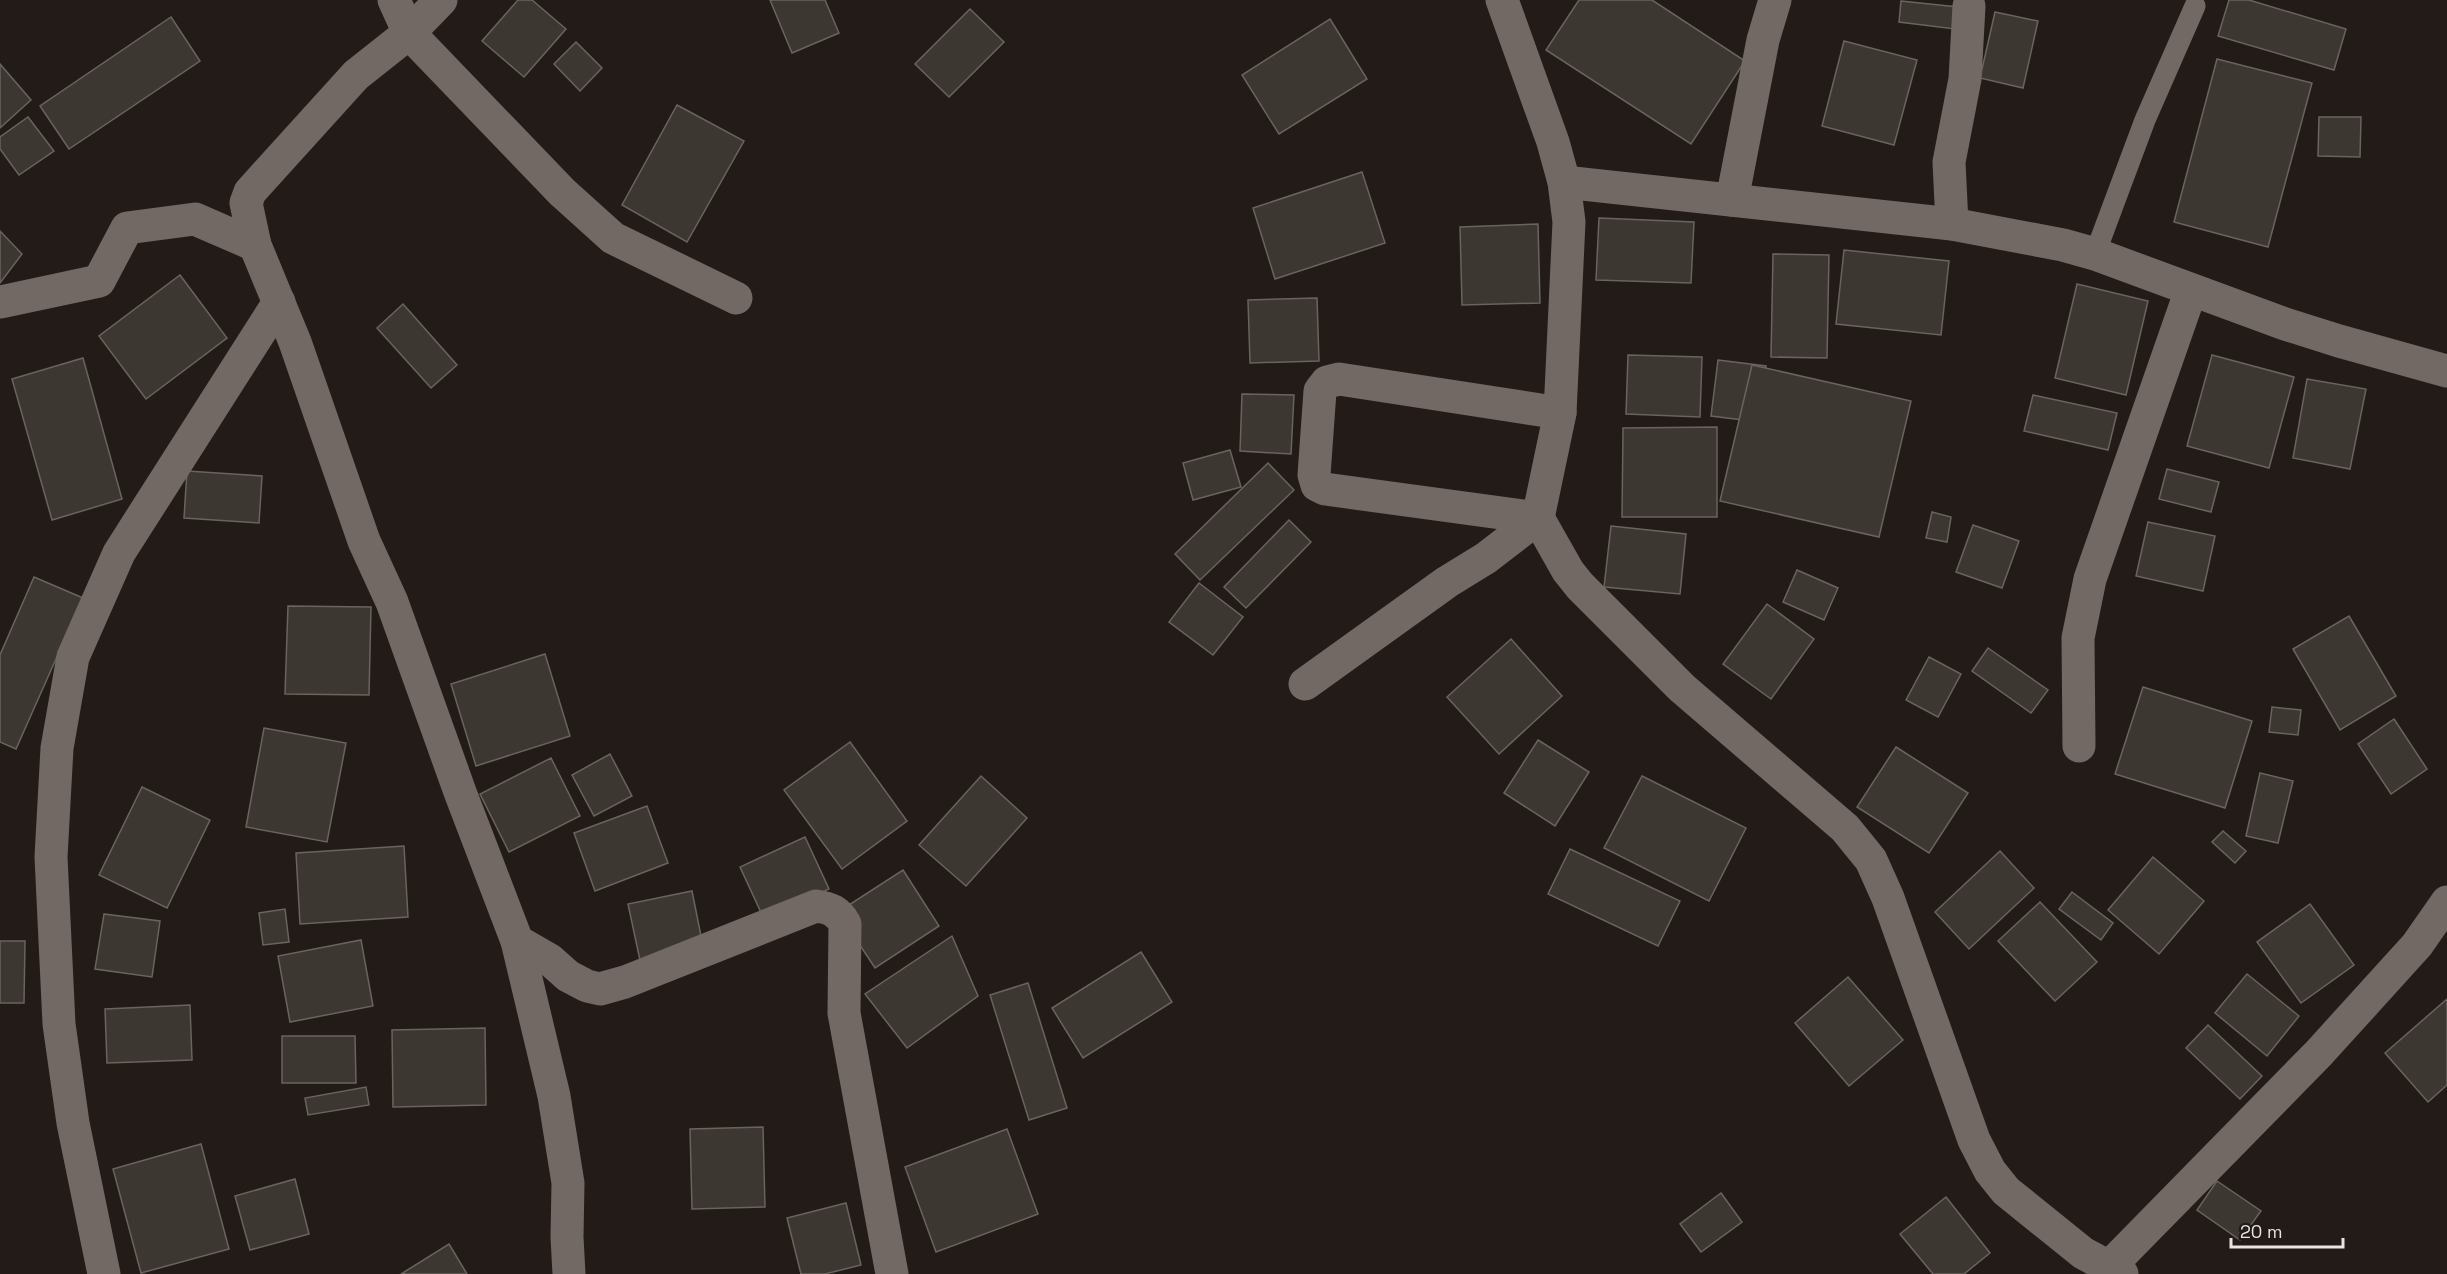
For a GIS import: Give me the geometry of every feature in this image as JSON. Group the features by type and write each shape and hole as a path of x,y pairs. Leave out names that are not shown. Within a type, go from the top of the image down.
{"street":[{"path":"394,0 409,33 562,192 613,238 736,298"},
{"path":"441,0 409,33 356,75 250,192 246,203 255,245 279,302 364,541 392,602 460,792 517,941 554,1096 568,1183 568,1274"},
{"path":"1305,684 1447,582 1486,558 1538,518 1560,413 1569,222 1564,182 1553,142 1502,0"},
{"path":"1732,200 1763,40 1775,0"},
{"path":"1952,224 1949,162 1965,79 1969,6"},
{"path":"1564,182 1952,224 2063,245 2095,254 2328,338 2447,371"},
{"path":"0,302 99,281 127,228 195,219 255,245"},
{"path":"2079,746 2078,638 2090,579 2191,290"},
{"path":"104,1274 73,1123 58,1000 51,857 57,748 73,657 119,553 279,302"},
{"path":"1538,518 1325,489 1317,484 1314,475 1320,391 1328,382 1339,379 1560,413"},
{"path":"1538,518 1568,571 1580,586 1682,688 1845,828 1871,860 1888,898 1974,1140 1990,1171 2006,1191 2083,1253 2115,1271 2417,945 2447,902"},
{"path":"517,941 550,960 568,976 587,986 600,989 625,982 816,906 828,908 839,914 844,924 844,1013 892,1274"}],"lane":[{"path":"2095,254 2145,120 2195,6"}],"building":[{"path":"518,0 532,0 566,29 524,77 482,41"},
{"path":"770,0 825,0 839,33 792,53"},
{"path":"1579,0 1652,0 1745,61 1691,144 1546,50"},
{"path":"2229,0 2249,0 2346,29 2334,70 2218,36"},
{"path":"1901,1 1958,7 1955,29 1899,22"},
{"path":"970,9 1004,42 949,97 915,64"},
{"path":"1995,12 2038,21 2023,88 1980,78"},
{"path":"171,17 200,61 69,149 40,106"},
{"path":"1330,19 1367,79 1279,134 1242,75"},
{"path":"1844,41 1917,60 1894,145 1822,126"},
{"path":"576,42 602,68 580,91 554,64"},
{"path":"2217,59 2312,83 2268,247 2174,222"},
{"path":"0,64 31,100 0,128"},
{"path":"677,105 744,141 687,242 622,205"},
{"path":"28,117 54,151 19,175 0,149 0,137"},
{"path":"2319,117 2361,117 2360,157 2318,156"},
{"path":"1362,172 1385,243 1275,279 1253,208"},
{"path":"1599,218 1694,222 1691,283 1596,280"},
{"path":"1538,224 1540,303 1462,305 1460,227"},
{"path":"0,231 22,254 0,283"},
{"path":"1844,250 1949,261 1941,335 1836,324"},
{"path":"1773,254 1829,255 1827,358 1771,357"},
{"path":"180,275 227,338 146,399 99,336"},
{"path":"2077,284 2148,301 2126,395 2055,378"},
{"path":"1317,298 1319,361 1250,363 1248,300"},
{"path":"403,304 457,365 431,388 377,328"},
{"path":"1628,355 1702,357 1700,417 1626,414"},
{"path":"2212,355 2294,377 2269,468 2187,446"},
{"path":"83,358 122,499 52,520 12,379"},
{"path":"1718,360 1766,366 1759,422 1711,416"},
{"path":"1752,365 1911,401 1879,537 1720,501"},
{"path":"2307,379 2366,389 2350,469 2293,458"},
{"path":"1242,394 1294,395 1291,454 1240,451"},
{"path":"2033,395 2117,413 2108,450 2024,431"},
{"path":"1717,427 1717,517 1622,517 1623,428"},
{"path":"1230,450 1241,487 1193,500 1183,463"},
{"path":"1268,463 1294,490 1200,580 1175,554"},
{"path":"2167,469 2219,482 2211,512 2159,499"},
{"path":"187,471 262,476 259,523 184,518"},
{"path":"1932,512 1951,517 1947,542 1926,538"},
{"path":"1289,520 1311,542 1246,608 1224,587"},
{"path":"2148,522 2215,536 2203,591 2136,576"},
{"path":"1973,525 2019,541 2002,588 1956,572"},
{"path":"1611,526 1686,534 1680,594 1604,587"},
{"path":"1797,570 1838,588 1824,620 1783,602"},
{"path":"34,577 83,598 16,749 0,742 0,655"},
{"path":"1199,583 1243,617 1213,655 1169,622"},
{"path":"1767,604 1814,639 1771,699 1723,664"},
{"path":"288,606 371,607 369,695 285,694"},
{"path":"2349,616 2396,696 2340,730 2293,649"},
{"path":"1511,639 1562,696 1499,754 1447,697"},
{"path":"1988,648 2048,690 2031,713 1972,671"},
{"path":"545,654 570,736 476,766 451,684"},
{"path":"1929,657 1961,674 1938,717 1906,700"},
{"path":"2143,687 2252,721 2225,808 2115,774"},
{"path":"2272,707 2301,710 2298,735 2269,732"},
{"path":"2394,719 2427,769 2391,794 2358,744"},
{"path":"264,728 346,743 327,842 246,827"},
{"path":"1538,740 1589,772 1555,826 1504,793"},
{"path":"850,742 907,821 842,869 784,790"},
{"path":"1896,747 1968,793 1929,853 1857,807"},
{"path":"610,754 632,796 594,816 572,775"},
{"path":"551,758 580,816 509,852 480,794"},
{"path":"2260,773 2293,781 2278,843 2246,836"},
{"path":"981,776 1027,818 966,886 919,845"},
{"path":"1642,776 1746,828 1709,901 1604,848"},
{"path":"142,787 210,820 167,908 99,875"},
{"path":"647,806 668,863 595,891 574,833"},
{"path":"2223,831 2246,851 2235,863 2212,842"},
{"path":"805,837 829,889 764,919 740,867"},
{"path":"404,846 408,917 300,924 296,853"},
{"path":"1570,849 1680,901 1658,946 1548,894"},
{"path":"2000,851 2034,888 1969,949 1935,912"},
{"path":"2153,857 2204,901 2159,954 2108,910"},
{"path":"903,870 939,926 875,968 838,912"},
{"path":"692,891 704,951 641,965 628,904"},
{"path":"2072,892 2113,923 2101,940 2059,909"},
{"path":"2040,902 2097,962 2055,1001 1998,941"},
{"path":"2310,904 2354,965 2301,1003 2257,942"},
{"path":"285,909 289,942 263,945 259,913"},
{"path":"104,914 160,921 152,977 95,969"},
{"path":"952,936 978,996 907,1048 865,994"},
{"path":"361,940 373,1006 290,1022 278,956"},
{"path":"0,941 25,941 24,1003 0,1003"},
{"path":"1141,952 1172,1002 1083,1058 1052,1008"},
{"path":"2247,974 2299,1016 2267,1056 2215,1013"},
{"path":"1848,977 1903,1040 1849,1086 1795,1023"},
{"path":"1028,983 1067,1108 1029,1120 990,995"},
{"path":"2447,999 2447,1085 2428,1102 2385,1053"},
{"path":"190,1005 192,1060 107,1063 105,1009"},
{"path":"2208,1025 2262,1076 2240,1099 2186,1048"},
{"path":"485,1028 486,1105 393,1107 392,1030"},
{"path":"282,1036 355,1036 356,1083 282,1083"},
{"path":"366,1087 369,1105 308,1115 305,1098"},
{"path":"763,1127 765,1207 692,1209 690,1129"},
{"path":"1007,1129 1038,1214 936,1252 905,1167"},
{"path":"201,1144 229,1249 141,1273 113,1169"},
{"path":"295,1179 309,1234 250,1250 235,1196"},
{"path":"2217,1181 2261,1211 2240,1240 2197,1210"},
{"path":"1721,1193 1742,1222 1701,1252 1680,1224"},
{"path":"1946,1197 1990,1253 1964,1274 1933,1274 1900,1234"},
{"path":"846,1203 861,1265 825,1274 801,1274 787,1218"},
{"path":"449,1244 467,1274 401,1274"}]}
